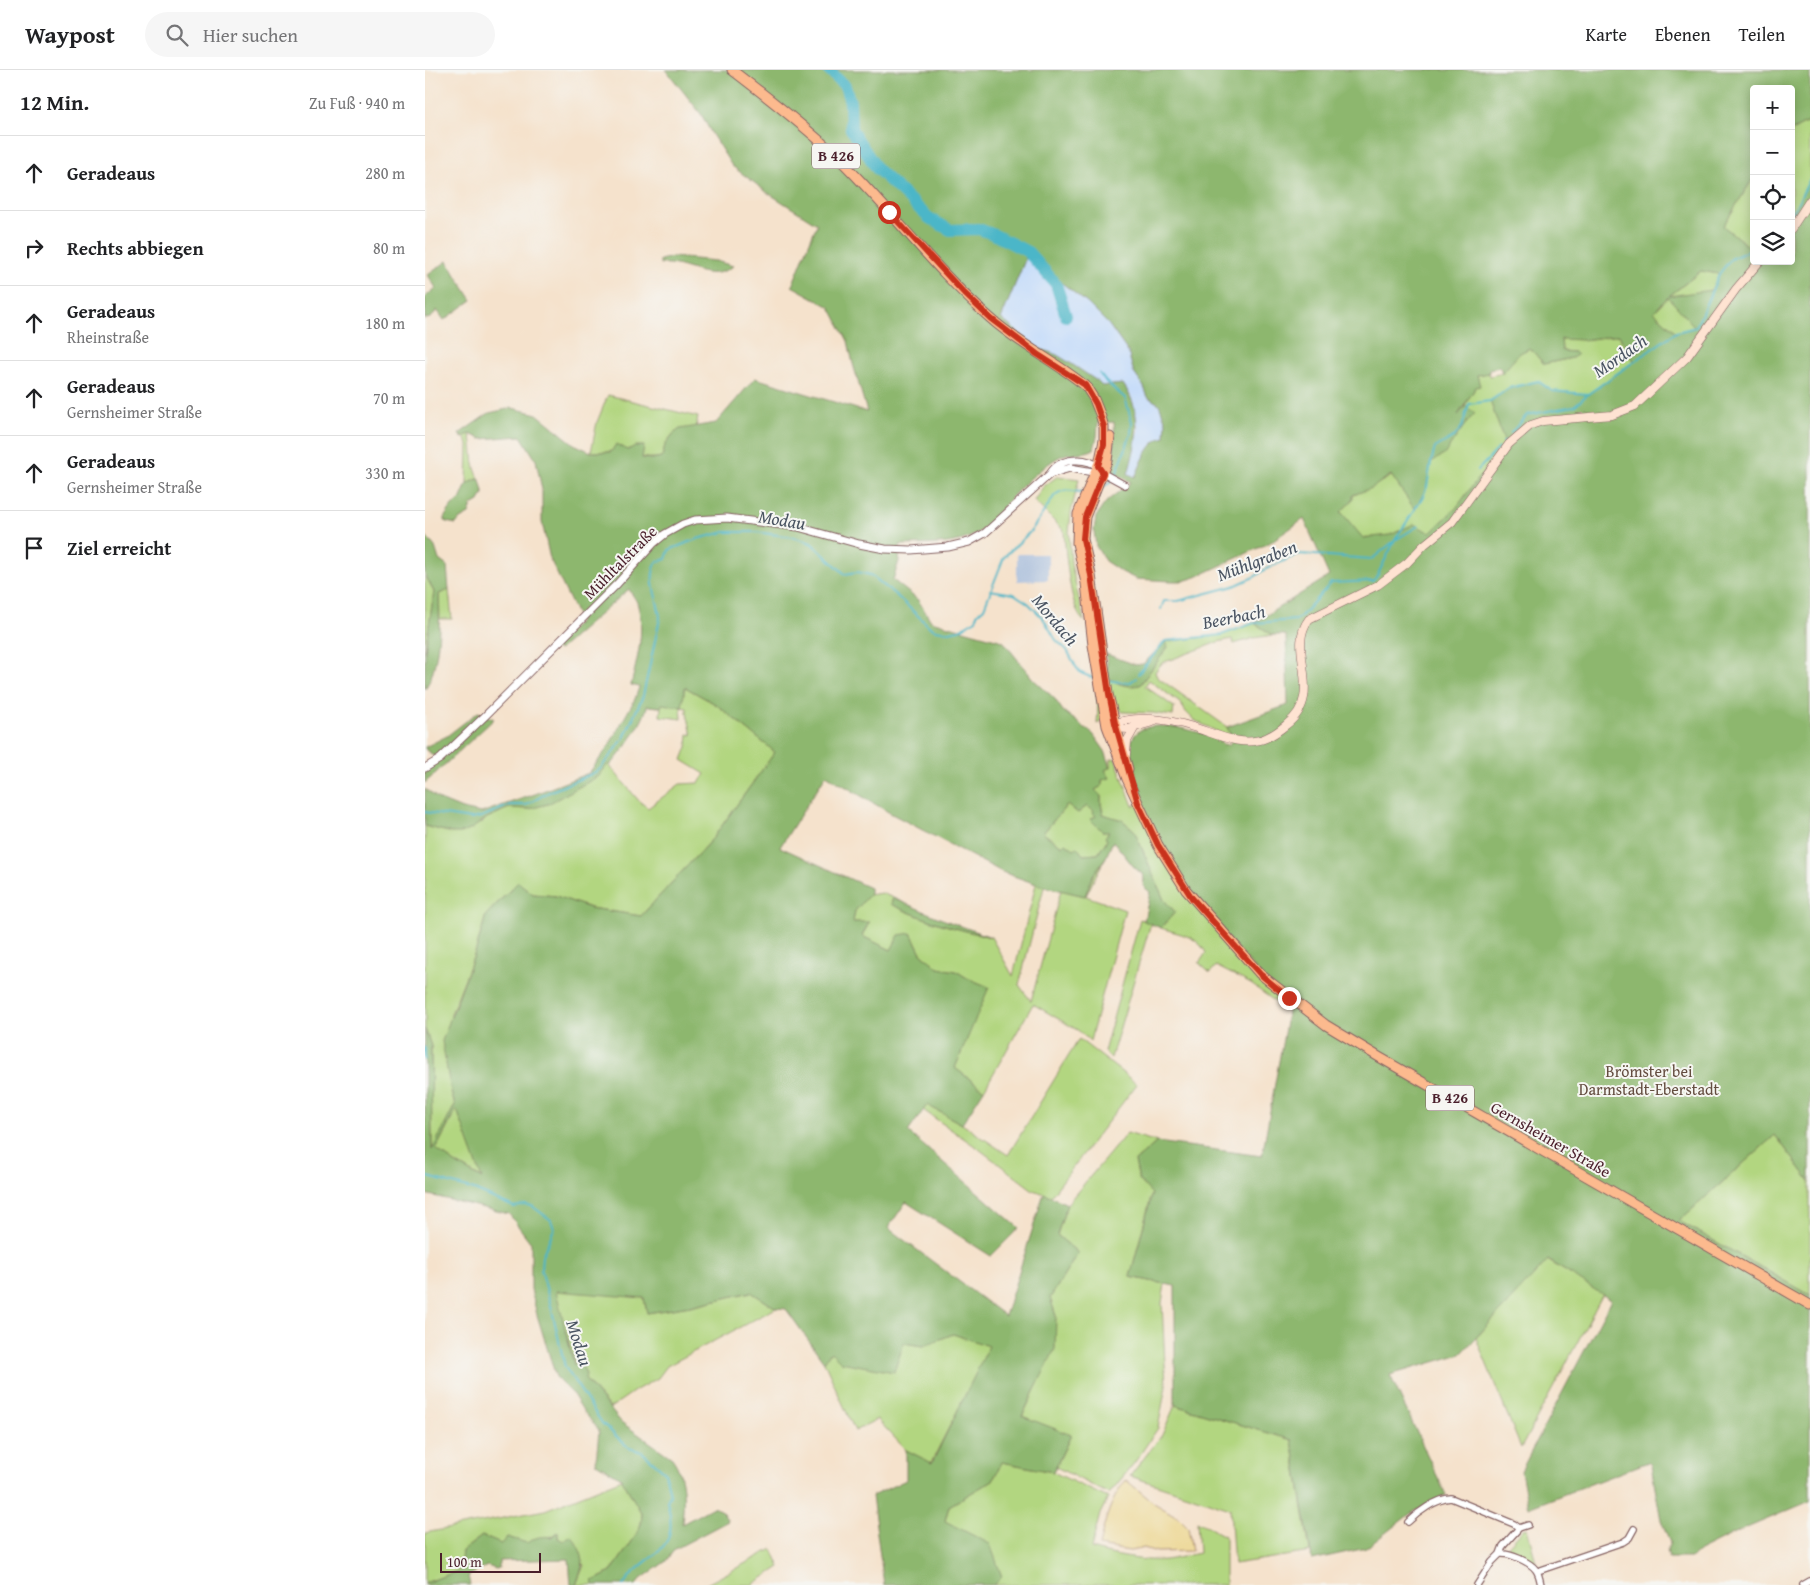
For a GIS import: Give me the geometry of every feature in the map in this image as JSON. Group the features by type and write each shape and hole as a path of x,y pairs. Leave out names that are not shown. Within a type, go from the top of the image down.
{"main road":[{"name":"B 426","path":"732,70 832,152 907,234 990,318 1037,354 1085,385 1100,402 1109,424 1110,445 1101,474 1077,518 1076,540 1086,583 1090,616 1098,654"},
{"path":"1795,223 1810,200"},
{"path":"1113,726 1132,719 1159,720 1180,723 1232,739 1250,742 1270,736 1286,725 1299,712 1304,697 1301,637 1304,626 1309,619 1378,585 1407,563 1424,545 1452,522 1509,444 1531,425 1543,421 1612,415 1635,406 1687,357 1757,265"},
{"name":"B 426","path":"1098,654 1091,575 1083,539 1090,484 1101,474"},
{"name":"Gernsheimer Straße","path":"1098,654 1113,726 1127,779 1158,845 1192,898 1260,974 1326,1025 1379,1057 1810,1305"},
{"path":"1113,726 1135,728 1159,720"},
{"name":"Gernsheimer Straße","path":"1113,726 1138,803"},
{"path":"1125,760 1127,741 1135,728"}],"street":[{"name":"Mühltalstraße","path":"425,768 440,759 485,716 617,584 654,543 683,524 695,520 727,518 798,527 859,544 885,549 911,550 949,546 969,542 985,533 1050,474 1057,464 1069,461 1084,461 1101,474"},
{"path":"1101,474 1118,480 1125,485"},
{"path":"1407,1522 1440,1500 1451,1498 1506,1520 1519,1528"},
{"path":"1477,1585 1492,1562 1500,1554 1503,1546 1519,1528 1528,1525"},
{"path":"1538,1571 1623,1542 1629,1538 1634,1529"},
{"path":"1500,1554 1513,1556 1538,1571 1541,1585"},
{"path":"1803,1585 1810,1581"}],"shaded area":[{"path":"991,235 1028,254 1087,303 1109,325 1128,352 1134,373 1144,387 1148,397 1159,404 1166,422 1165,437 1152,444 1135,477 1128,474 1138,430 1135,408 1130,394 1102,387 1097,381 1057,355 1038,348 1001,319"},
{"path":"1017,554 1048,554 1048,580 1017,581"}],"green space":[{"name":"Brömster bei Darmstadt-Eberstadt","path":"666,70 1810,70 1810,121 1795,129 1795,85 1750,85 1750,183 1723,226 1750,247 1750,265 1795,265 1795,207 1810,179 1810,1181 1775,1135 1679,1221 1810,1295 1810,1501 1735,1533 1699,1551 1691,1558 1669,1558 1667,1550 1670,1542 1661,1520 1651,1465 1648,1462 1528,1508 1521,1471 1611,1300 1548,1260 1461,1354 1390,1375 1446,1495 1410,1514 1366,1548 1312,1560 1292,1440 1175,1405 1175,1286 1130,1277 1152,1194 1139,1180 1135,1161 1157,1142 1262,1156 1288,1011 1260,974 1192,899 1138,803 1143,801 1132,766 1131,745 1135,734 1144,728 1156,726 1199,732 1220,739 1222,744 1229,745 1232,739 1227,727 1288,705 1286,635 1273,635 1254,623 1329,576 1304,519 1269,543 1196,577 1183,581 1136,579 1120,571 1105,561 1096,546 1094,531 1096,517 1107,501 1131,482 1110,471 1114,447 1114,422 1098,423 1094,449 1061,456 1047,465 1034,475 979,532 971,537 951,542 900,545 899,561 893,580 918,600 931,621 1003,641 1033,679 1054,698 1063,711 1093,734 1105,751 1111,767 1105,770 1110,778 1102,780 1102,786 1095,790 1101,796 1103,814 1122,820 1134,830 1164,900 1175,912 1161,928 1144,921 1150,892 1143,886 1144,879 1142,874 1113,841 1106,857 1093,875 1085,896 1042,886 1002,872 890,813 826,775 780,847 870,888 870,894 855,911 853,922 869,922 862,936 891,950 899,935 911,933 921,953 938,968 956,971 989,987 955,1068 984,1090 962,1124 927,1105 908,1132 1019,1228 991,1256 906,1202 888,1228 1005,1316 1044,1193 1067,1204 1057,1235 1078,1253 1050,1298 1056,1316 1055,1349 1022,1416 1071,1435 1053,1472 1002,1462 993,1480 949,1506 945,1521 990,1544 1002,1577 994,1585 884,1585 872,1496 906,1480 906,1450 932,1463 989,1346 953,1334 923,1346 904,1343 894,1372 841,1362 831,1352 824,1362 786,1309 776,1308 751,1292 690,1306 647,1313 644,1298 556,1291 574,1365 581,1363 586,1374 585,1379 621,1422 672,1458 677,1465 683,1490 682,1524 713,1507 721,1510 728,1521 675,1549 665,1562 641,1579 636,1585 594,1585 593,1581 611,1572 635,1537 641,1524 642,1514 621,1478 596,1463 599,1430 584,1412 572,1393 556,1377 531,1289 531,1243 509,1214 425,1194 425,1029 431,1046 432,1150 455,1105 442,1041 476,950 486,915 518,882 533,894 556,896 590,908 641,916 713,838 775,752 717,705 685,687 682,707 662,704 661,707 647,706 642,720 626,746 610,766 608,764 599,776 548,804 529,809 509,808 487,818 470,830 452,833 425,826 425,789 440,800 462,809 481,813 589,773 607,749 635,699 639,687 631,685 639,646 640,616 637,602 629,589 559,650 551,649 580,621 550,559 542,522 542,490 536,460 521,436 481,439 470,434 461,437 459,434 489,413 512,408 537,414 574,444 591,452 611,452 616,444 628,450 635,446 644,446 642,458 662,457 665,445 673,434 680,429 716,423 755,378 867,412 848,341 830,307 792,286 817,224 768,193 732,166 701,114","holes":["1027,255 1087,303 1109,325 1128,352 1134,373 1144,387 1148,397 1159,404 1166,422 1165,437 1159,439 1150,448 1135,477 1128,474 1136,439 1136,417 1130,395 1123,384 1102,386 1057,355 1038,348 1001,319","1701,271 1719,274 1711,290 1669,296","1668,297 1695,327 1676,332 1654,312","1619,335 1634,361 1588,394 1552,391 1538,381 1509,388 1490,401 1505,444 1495,465 1478,478 1457,507 1430,533 1414,524 1390,535 1363,538 1341,512 1353,499 1353,495 1372,488 1391,475 1415,510 1427,487 1431,462 1444,455 1475,413 1465,406 1458,415 1476,387 1480,386 1477,375 1489,373 1489,369 1500,367 1502,373 1520,353 1530,348 1544,364 1572,358 1577,355 1574,352 1562,351 1561,339 1583,340","1067,805 1078,813 1087,806 1094,811 1093,813 1096,816 1090,819 1103,832 1109,832 1105,837 1107,840 1098,854 1083,855 1077,847 1074,849 1065,843 1062,846 1043,833","456,1109 482,1179 455,1163 436,1149"]},
{"path":"1810,121 1810,179 1795,207 1795,130"},
{"path":"1750,183 1750,247 1723,226"},
{"path":"673,257 716,261 733,266 724,271 706,273 670,264 660,264 660,260"},
{"path":"447,261 472,300 444,320 437,310 431,318 425,319 425,297 436,288 428,275"},
{"path":"1701,271 1719,274 1696,327 1676,332 1654,312 1668,297"},
{"path":"1619,335 1634,361 1588,394 1552,391 1505,444 1457,507 1404,560 1373,581 1330,507 1395,474 1422,454 1467,408 1465,406 1468,399 1476,387 1477,375 1489,373 1490,376 1502,373 1519,353 1530,348 1544,364 1572,358 1574,352 1562,351 1561,338 1583,340"},
{"path":"608,395 698,417 696,427 682,430 673,435 666,444 662,457 643,457 616,445 611,452 591,452 597,422"},
{"path":"470,434 475,468 480,480 477,479 467,484 468,445 466,439 461,437"},
{"path":"1058,476 1079,479 1071,512 1069,532 1071,564 1084,621 1075,606 1072,593 1064,531 1034,501 1043,487"},
{"path":"478,479 480,480 484,495 472,505 469,514 460,519 456,524 446,522 444,518 452,506 460,500 467,484"},
{"path":"425,535 435,547 439,560 447,566 449,590 439,594 438,643 434,668 425,689 425,652 434,592 425,574"},
{"path":"425,574 434,592 425,652"},
{"path":"449,590 452,619 440,619 439,594"},
{"path":"1254,623 1273,635 1234,644 1232,639 1218,642 1162,663 1155,672 1157,677 1227,727 1232,739 1194,720 1180,703 1149,680 1145,686 1174,707 1173,716 1123,712 1115,707 1097,724 1097,694 1089,642 1102,667 1113,680 1129,686 1140,685 1168,647 1165,642 1221,635"},
{"path":"1165,642 1168,647 1140,685 1123,685 1108,677 1106,654 1136,665 1143,664"},
{"path":"685,687 717,705 775,752 713,838 641,916 590,908 556,896 533,894 518,882 486,915 476,950 451,1014 451,1092 455,1105 432,1151 431,1046 425,1029 425,826 452,833 482,823 487,818 509,808 529,809 547,804 608,764 639,801 648,808 680,784 699,783 705,774 682,760 687,747 688,734 692,735 687,708 681,707 682,719 660,716 661,707 647,706"},
{"path":"478,712 494,719 425,783 425,768 439,759 426,750 425,747 447,736"},
{"path":"1115,758 1133,806 1138,803 1288,1011 1251,984 1216,966 1210,973 1199,963 1206,953 1198,942 1187,936 1161,928 1175,912 1164,900 1134,830 1122,820 1104,815 1101,796 1095,790 1102,786 1105,770 1111,767 1111,759"},
{"path":"1068,804 1078,813 1087,806 1095,811 1097,816 1090,819 1110,832 1098,854 1083,855 1074,849 1062,846 1043,833"},
{"path":"1106,857 1086,896 1125,910 1090,1041 1079,1031 1033,1004 984,1090 955,1068 988,987 956,971 938,968 921,953 911,933 891,950 862,936 869,923 853,922 855,911 868,895 882,893 893,898 891,904 915,915 991,937 1013,976 1036,884 1044,887 1019,985 1031,1001 1061,890 1085,896 1093,875"},
{"path":"893,898 991,937 915,915 891,904"},
{"path":"1140,919 1151,923 1111,1058 1104,1052"},
{"path":"1079,1039 1137,1084 1051,1196 1033,1190 923,1110 927,1105 962,1124 1008,1155"},
{"path":"457,1109 483,1179 455,1163 436,1149"},
{"path":"1127,1133 1157,1142 1135,1161 1139,1180 1152,1193 1130,1277 1165,1284 1162,1303 1166,1386 1158,1428 1135,1462 1109,1494 1056,1467 1071,1435 1022,1417 1039,1381 1056,1316 1050,1298 1078,1253 1057,1235 1067,1204"},
{"path":"1775,1135 1810,1181 1810,1295 1679,1221"},
{"path":"1547,1260 1603,1294 1521,1448 1476,1338"},
{"path":"566,1290 644,1298 647,1313 690,1306 751,1292 776,1308 667,1366 658,1378 610,1408 585,1379 581,1363 575,1365 555,1291"},
{"path":"953,1334 990,1346 931,1463 906,1450 877,1419 855,1431 824,1362 830,1352 903,1343 923,1346"},
{"path":"1175,1405 1292,1440 1310,1552 1234,1564 1230,1509 1130,1476 1162,1435"},
{"path":"1002,1462 1053,1472 1108,1498 1100,1514 1091,1549 1128,1558 1165,1560 1199,1553 1197,1521 1225,1536 1225,1585 994,1585 1002,1577 945,1521 949,1506 993,1480"},
{"path":"622,1479 642,1514 641,1524 635,1537 611,1572 593,1581 594,1585 576,1585 584,1565 558,1538 558,1533 535,1539 527,1544 507,1537 501,1545 482,1536 462,1551 461,1570 425,1583 425,1533 545,1510"},
{"path":"1527,1528 1536,1562 1507,1547 1523,1529"},
{"path":"558,1532 558,1538 563,1541 572,1536 582,1555 581,1570 576,1585 571,1585 569,1559 499,1561 499,1568 487,1566 468,1576 470,1585 425,1585 425,1583 460,1570 462,1551 482,1536 501,1544 507,1537 527,1543 538,1537 551,1537"},
{"path":"772,1549 780,1567 752,1585 705,1585"}],"sand":[{"path":"1126,1480 1154,1503 1179,1518 1188,1527 1192,1551 1157,1552 1144,1548 1130,1551 1099,1546 1112,1503"}],"waterway":[{"name":"Modau","path":"828,70 845,86 850,102 851,129 877,169 929,218 950,230 979,229 1028,252 1056,284 1066,316"},
{"name":"Mordach","path":"1795,207 1810,179"},
{"name":"Mordach","path":"1511,433 1527,415 1574,406 1676,332 1696,327 1719,274 1731,259 1750,250"},
{"name":"Modau","path":"1099,373 1106,382 1125,398 1132,422 1131,434 1117,472 1110,483 1099,488"},
{"name":"Mordach","path":"1138,674 1165,641 1221,635 1254,623 1296,620 1331,583 1373,581 1395,540 1422,498 1427,487 1435,448 1455,436 1462,427 1469,404 1490,401 1509,388 1538,381 1552,391 1588,394"},
{"name":"Mühlgraben","path":"1478,470 1499,448"},
{"name":"Modau","path":"425,812 471,819 481,817 510,805 526,805 549,792 600,769 624,738 643,696 660,618 653,583 654,569 657,562 666,559 669,550 697,539 725,532 756,532 793,537 811,543 845,574 857,572 871,575 931,628 949,632 959,630 976,620 977,614 984,608 1004,557 1031,531 1055,495 1066,491 1084,492"},
{"name":"Mühlgraben","path":"1397,539 1418,526"},
{"name":"Mühlgraben","path":"1161,609 1164,601 1178,601 1234,586 1299,554 1372,559 1393,542"},
{"name":"Mordach","path":"990,590 1014,594 1028,603 1043,618 1056,640 1067,650 1081,673 1093,678"},
{"name":"Mordach","path":"1111,681 1129,683 1136,678"},
{"name":"Modau","path":"425,1048 425,1059"},
{"name":"Modau","path":"425,1176 474,1190 514,1207 532,1206 551,1220 554,1229 542,1256 541,1269 565,1367 602,1423 629,1448 642,1452 665,1472 670,1495 667,1501 670,1533 666,1543 632,1573 623,1585"}],"route":[{"path":"889,212 907,234 990,318 1037,354 1078,379 1085,385 1094,399 1104,427 1104,445 1098,466 1103,473 1085,517 1083,539 1091,575 1102,654 1115,723 1138,803 1158,845 1192,898 1260,974 1289,998"}],"water label":[{"name":"Beerbach","path":"1234,617"}]}
